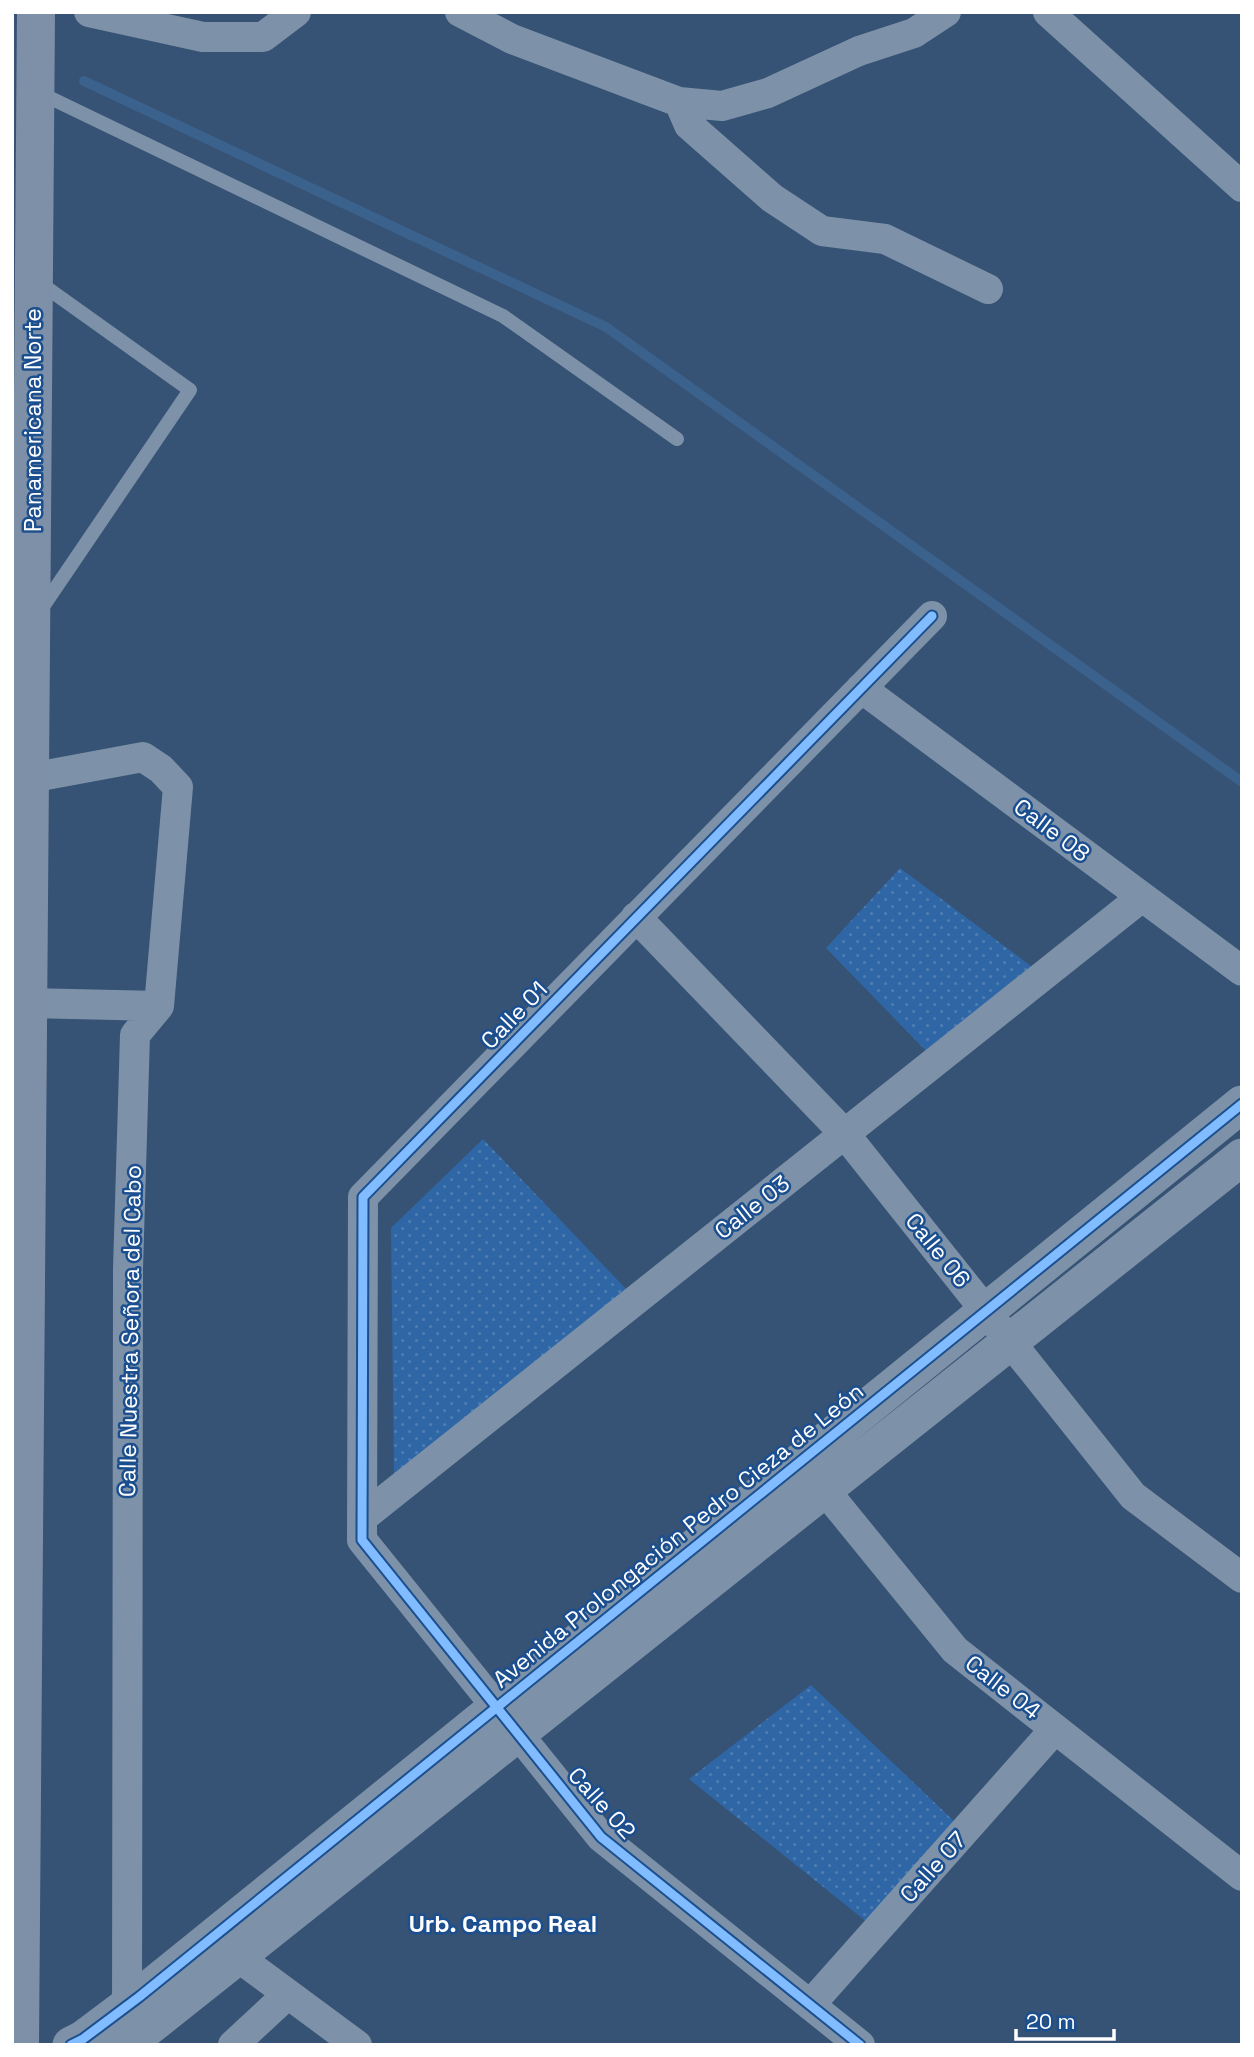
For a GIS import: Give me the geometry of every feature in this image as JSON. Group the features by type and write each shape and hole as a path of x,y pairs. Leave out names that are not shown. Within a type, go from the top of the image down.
{"highway":[{"name":"Panamericana Norte","path":"32,2042 28,1003 36,12"}],"street":[{"path":"89,12 202,37 263,37 296,12"},
{"path":"460,12 512,39 679,102 722,106 768,93 822,66 914,33 946,12"},
{"path":"1048,12 1242,187"},
{"path":"679,102 689,125 772,198 822,231 885,239 988,289"},
{"name":"Calle 01","path":"362,1529 363,1197 932,616"},
{"name":"Calle 08","path":"861,688 1242,971"},
{"path":"28,1003 159,1006 178,787 161,769 144,757 30,778"},
{"name":"Calle 03","path":"362,1529 844,1133 1142,897"},
{"name":"Calle 06","path":"636,917 844,1133 1133,1496 1242,1578"},
{"name":"Calle Nuestra Señora del Cabo","path":"126,2045 128,1269 135,1035 159,1006"},
{"name":"Avenida Prolongación Pedro Cieza de León","path":"507,1720 800,1461 1242,1104"},
{"name":"Avenida Prolongación Pedro Cieza de León","path":"126,2045 223,1947 507,1720 824,1489 1242,1157"},
{"name":"Calle 04","path":"800,1461 956,1650 1242,1876"},
{"name":"Calle 02","path":"362,1529 507,1720 601,1837 860,2045"},
{"name":"Calle 07","path":"810,2005 1055,1729"},
{"path":"223,1947 357,2045"},
{"name":"Avenida Prolongación Pedro Cieza de León","path":"71,2045 83,2039 128,2004 223,1947"},
{"path":"233,2045 288,1994"}],"lane":[{"path":"36,91 503,316 677,439"},
{"path":"31,624 190,390 34,279"}],"shaded area":[{"path":"900,868 1035,969 930,1055 826,948"},
{"path":"483,1139 629,1292 394,1478 391,1228"},
{"path":"811,1685 956,1823 868,1923 689,1779"}],"waterway":[{"path":"84,81 606,327 1242,782"}],"cycle path":[{"path":"860,2045 601,1837 362,1540 363,1197 932,616"},
{"path":"71,2045 139,1997 1242,1104"}],"district":[{"name":"Urb. Campo Real","path":"503,1924"}]}
